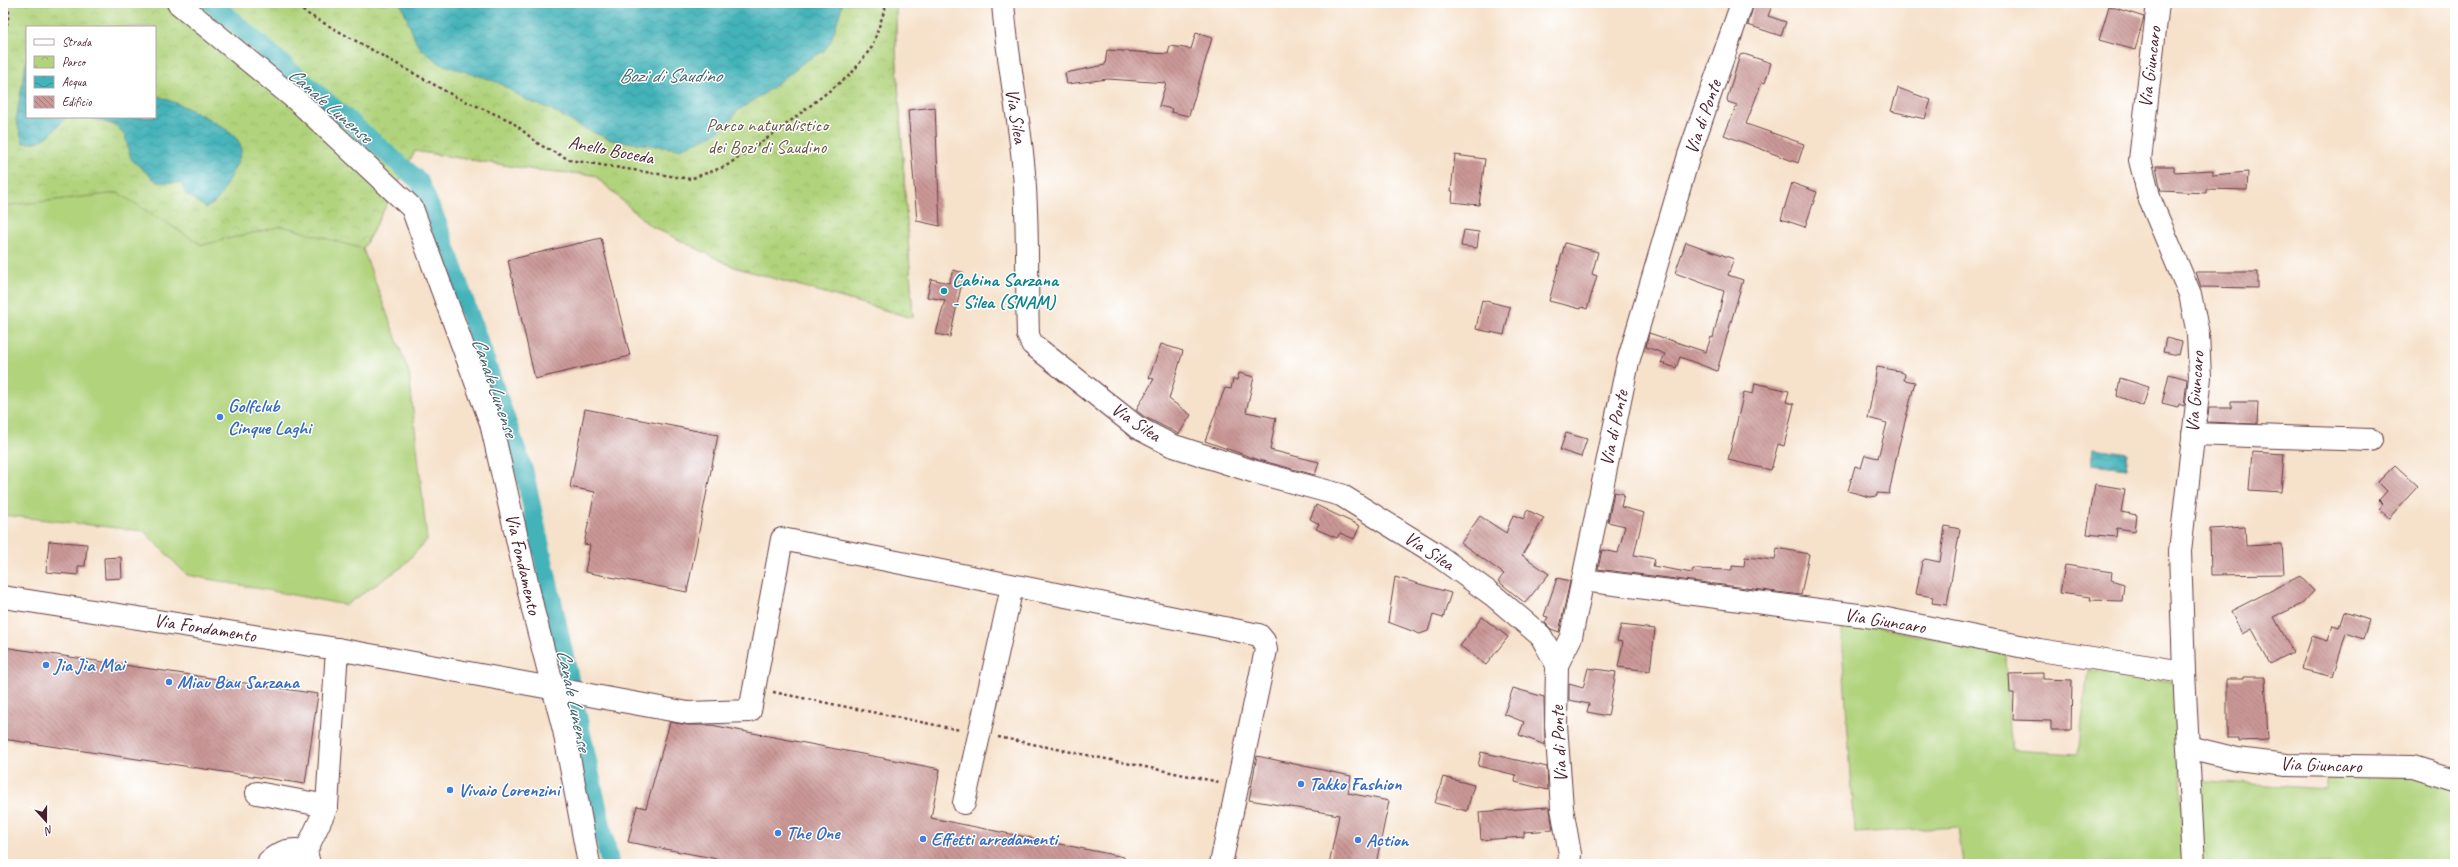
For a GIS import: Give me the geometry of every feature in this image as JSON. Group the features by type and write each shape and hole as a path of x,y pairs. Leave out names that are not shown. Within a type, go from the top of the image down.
{"street":[{"name":"Via Fondamento","path":"3,597 337,649 552,687 491,423 412,208 300,103 178,3"},
{"name":"Via Silea","path":"1003,3 1006,50 1023,161 1026,207 1028,335 1032,344 1138,428 1171,445 1256,472 1341,495 1433,552 1494,596 1541,636 1557,665"},
{"name":"Via di Ponte","path":"1569,864 1570,854 1562,808 1556,725 1557,665 1571,637 1628,362 1689,155 1742,3"},
{"name":"Via Giuncaro","path":"2158,3 2140,160 2150,200 2190,294 2198,334 2200,377 2180,551 2184,672 2194,864"},
{"path":"2193,434 2371,440"},
{"path":"589,864 564,730 552,687 688,713 750,711 782,539 1012,587 1259,635 1264,640 1266,650 1221,864"},
{"name":"Via Giuncaro","path":"1584,580 1882,618 2039,650 2184,672"},
{"path":"964,803 1012,587"},
{"path":"269,864 269,861 280,852 294,849 307,858 327,806 337,649"},
{"name":"Via Giuncaro","path":"2188,747 2237,759 2286,765 2413,767 2455,780"},
{"path":"257,793 327,806"}],"path":[{"path":"3,49 9,12 7,3"},
{"name":"Anello Boceda","path":"293,3 306,13 456,97 511,121 540,145 570,160 690,179 726,166 775,133 851,74 872,47 887,3"},
{"path":"772,692 965,731"},
{"path":"990,736 1226,784"}],"green space":[{"path":"3,3 896,3 896,51 913,318 734,267 649,225 594,175 536,170 415,151 363,249 409,373 427,540 402,567 346,605 187,575 144,531 3,515"},
{"name":"Parco naturalistico dei Bozi di Saudino","path":"3,3 896,3 896,51 913,318 734,267 649,225 594,175 536,170 415,151 363,249 282,226 202,245 118,193 3,206"},
{"path":"1840,619 2006,654 2009,731 2012,750 2078,754 2088,670 2170,681 2174,685 2183,824 2183,864 1963,864 1958,827 1855,833"},
{"path":"2329,771 2413,773 2455,787 2452,864 2199,864 2194,780 2326,789"}],"water":[{"name":"Bozi di Saudino","path":"399,3 843,3 831,41 824,51 804,62 769,90 736,112 730,122 711,136 679,149 611,140 581,127 550,109 528,101 497,82 441,64 422,50 415,40 403,8"},
{"path":"26,63 26,118 66,118 48,136 31,143 23,143 16,120"},
{"path":"156,95 204,116 229,132 237,140 241,147 240,158 221,194 215,202 206,208 186,194 181,183 157,182 131,159 125,136 117,126 92,118 156,118"},
{"path":"2094,448 2128,453 2126,468 2092,464"}],"building":[{"path":"1754,3 1772,6 1768,16 1786,22 1781,36 1748,25"},
{"path":"2109,6 2144,17 2135,50 2099,40"},
{"path":"1196,33 1212,38 1189,116 1171,112 1172,109 1159,106 1166,83 1108,79 1067,84 1065,73 1105,65 1107,50 1168,54 1170,46 1191,49"},
{"path":"1744,54 1771,63 1765,83 1762,82 1746,124 1804,144 1798,163 1724,135 1737,105 1728,102 1727,99 1740,55"},
{"path":"1898,88 1931,100 1925,119 1891,111"},
{"path":"935,107 940,226 917,221 908,110"},
{"path":"1455,155 1485,159 1479,205 1452,202 1453,191 1451,191"},
{"path":"2156,166 2174,166 2174,172 2213,170 2213,175 2248,172 2247,190 2206,189 2206,193 2161,191"},
{"path":"1792,183 1817,192 1805,227 1781,219"},
{"path":"1464,230 1479,232 1477,248 1461,246"},
{"path":"601,238 630,356 535,379 508,260"},
{"path":"1686,242 1734,259 1728,275 1743,280 1717,371 1680,357 1676,368 1661,363 1665,354 1646,347 1649,333 1706,352 1711,337 1713,338 1724,291 1675,273"},
{"path":"1565,243 1598,252 1592,274 1597,276 1587,309 1582,307 1581,309 1549,301"},
{"path":"953,270 964,273 950,337 936,334 945,300 927,297 931,279 949,283"},
{"path":"2196,272 2258,272 2258,288 2201,287"},
{"path":"1482,300 1510,307 1504,335 1476,329"},
{"path":"2166,338 2182,342 2179,355 2163,352"},
{"path":"1161,344 1183,351 1169,399 1191,415 1179,434 1145,417 1136,410 1154,379 1149,378"},
{"path":"1877,367 1899,371 1905,374 1904,380 1915,382 1898,449 1889,494 1877,493 1877,496 1870,497 1848,491 1855,466 1861,468 1865,455 1878,458 1887,423 1868,418"},
{"path":"1239,373 1254,377 1246,412 1276,418 1270,450 1319,462 1315,475 1259,460 1205,441 1225,388 1231,389 1233,379 1237,380"},
{"path":"2169,374 2187,379 2184,406 2179,404 2178,407 2162,403"},
{"path":"2120,378 2149,387 2143,406 2117,396"},
{"path":"1755,383 1789,391 1786,402 1794,404 1784,446 1778,444 1771,470 1728,460 1744,392 1753,394"},
{"path":"2231,402 2258,402 2257,424 2207,422 2209,408 2231,408"},
{"path":"585,409 718,435 687,592 585,572 590,545 584,544 595,492 570,487"},
{"path":"1566,433 1587,439 1581,457 1560,450"},
{"path":"2252,452 2284,454 2281,492 2249,490"},
{"path":"2395,465 2418,486 2389,518 2379,509 2383,504 2379,500 2387,491 2378,482"},
{"path":"2095,484 2125,489 2121,512 2137,515 2135,531 2117,528 2116,537 2087,534"},
{"path":"1614,492 1624,494 1621,507 1644,513 1634,555 1655,559 1653,566 1692,573 1693,569 1732,570 1732,566 1744,567 1745,557 1775,560 1777,548 1809,554 1801,595 1598,569 1602,550 1618,553 1625,526 1608,522"},
{"path":"1316,505 1360,526 1354,539 1340,533 1337,538 1316,529 1319,524 1310,519"},
{"path":"1527,510 1544,518 1522,555 1549,574 1525,603 1498,581 1504,574 1461,543 1480,516 1506,533 1513,515 1524,519"},
{"path":"1945,526 1960,529 1947,605 1932,603 1933,597 1916,594 1922,562 1925,559 1940,562"},
{"path":"2245,527 2246,546 2282,544 2284,574 2211,575 2210,529"},
{"path":"49,541 87,544 85,566 78,566 78,575 46,572"},
{"path":"121,557 122,578 105,579 104,558"},
{"path":"2065,565 2112,572 2111,580 2124,584 2122,601 2090,600 2091,597 2060,593"},
{"path":"2300,576 2314,591 2302,604 2274,617 2293,652 2270,664 2251,629 2242,634 2231,611"},
{"path":"1395,577 1451,593 1443,618 1433,615 1428,631 1420,634 1388,622"},
{"path":"1557,578 1570,581 1559,632 1551,629 1545,623 1548,617 1544,616"},
{"path":"2344,612 2369,620 2363,639 2346,633 2333,677 2301,669 2312,636 2328,641 2333,625 2339,627"},
{"path":"1482,617 1508,637 1486,665 1460,646"},
{"path":"1621,625 1655,629 1650,671 1618,667 1623,642 1617,641"},
{"path":"3,647 318,694 305,784 3,739"},
{"path":"1588,668 1616,672 1608,716 1587,712 1589,704 1569,700 1569,684 1583,688"},
{"path":"2043,673 2043,679 2072,680 2071,730 2051,730 2051,721 2013,720 2014,693 2010,693 2009,674"},
{"path":"2243,677 2265,677 2268,740 2239,741 2239,738 2227,738 2227,679 2243,679"},
{"path":"1513,688 1544,697 1545,745 1519,735 1524,722 1504,714"},
{"path":"670,722 688,725 711,725 940,769 931,818 1124,857 1123,864 722,864 723,860 628,842 637,806 646,808"},
{"path":"1481,752 1547,767 1548,790 1515,782 1516,775 1478,766"},
{"path":"1257,756 1351,776 1348,793 1389,801 1376,864 1329,864 1339,815 1249,800"},
{"path":"1443,777 1474,785 1467,811 1435,803"},
{"path":"1547,807 1550,809 1553,830 1524,832 1524,837 1481,840 1479,812"}],"waterway":[{"name":"Canale Lunense","path":"212,3 419,181 438,224 524,471 610,864"}],"place":[{"name":"Cabina Sarzana - Silea (SNAM)","path":"944,291"},
{"name":"Golfclub Cinque Laghi","path":"220,417"},
{"name":"Jia Jia Mai","path":"46,665"},
{"name":"Miau Bau Sarzana","path":"169,682"},
{"name":"Takko Fashion","path":"1301,784"},
{"name":"Vivaio Lorenzini","path":"450,790"},
{"name":"The One","path":"778,833"},
{"name":"Effetti arredamenti","path":"923,839"},
{"name":"Action","path":"1358,840"}]}
